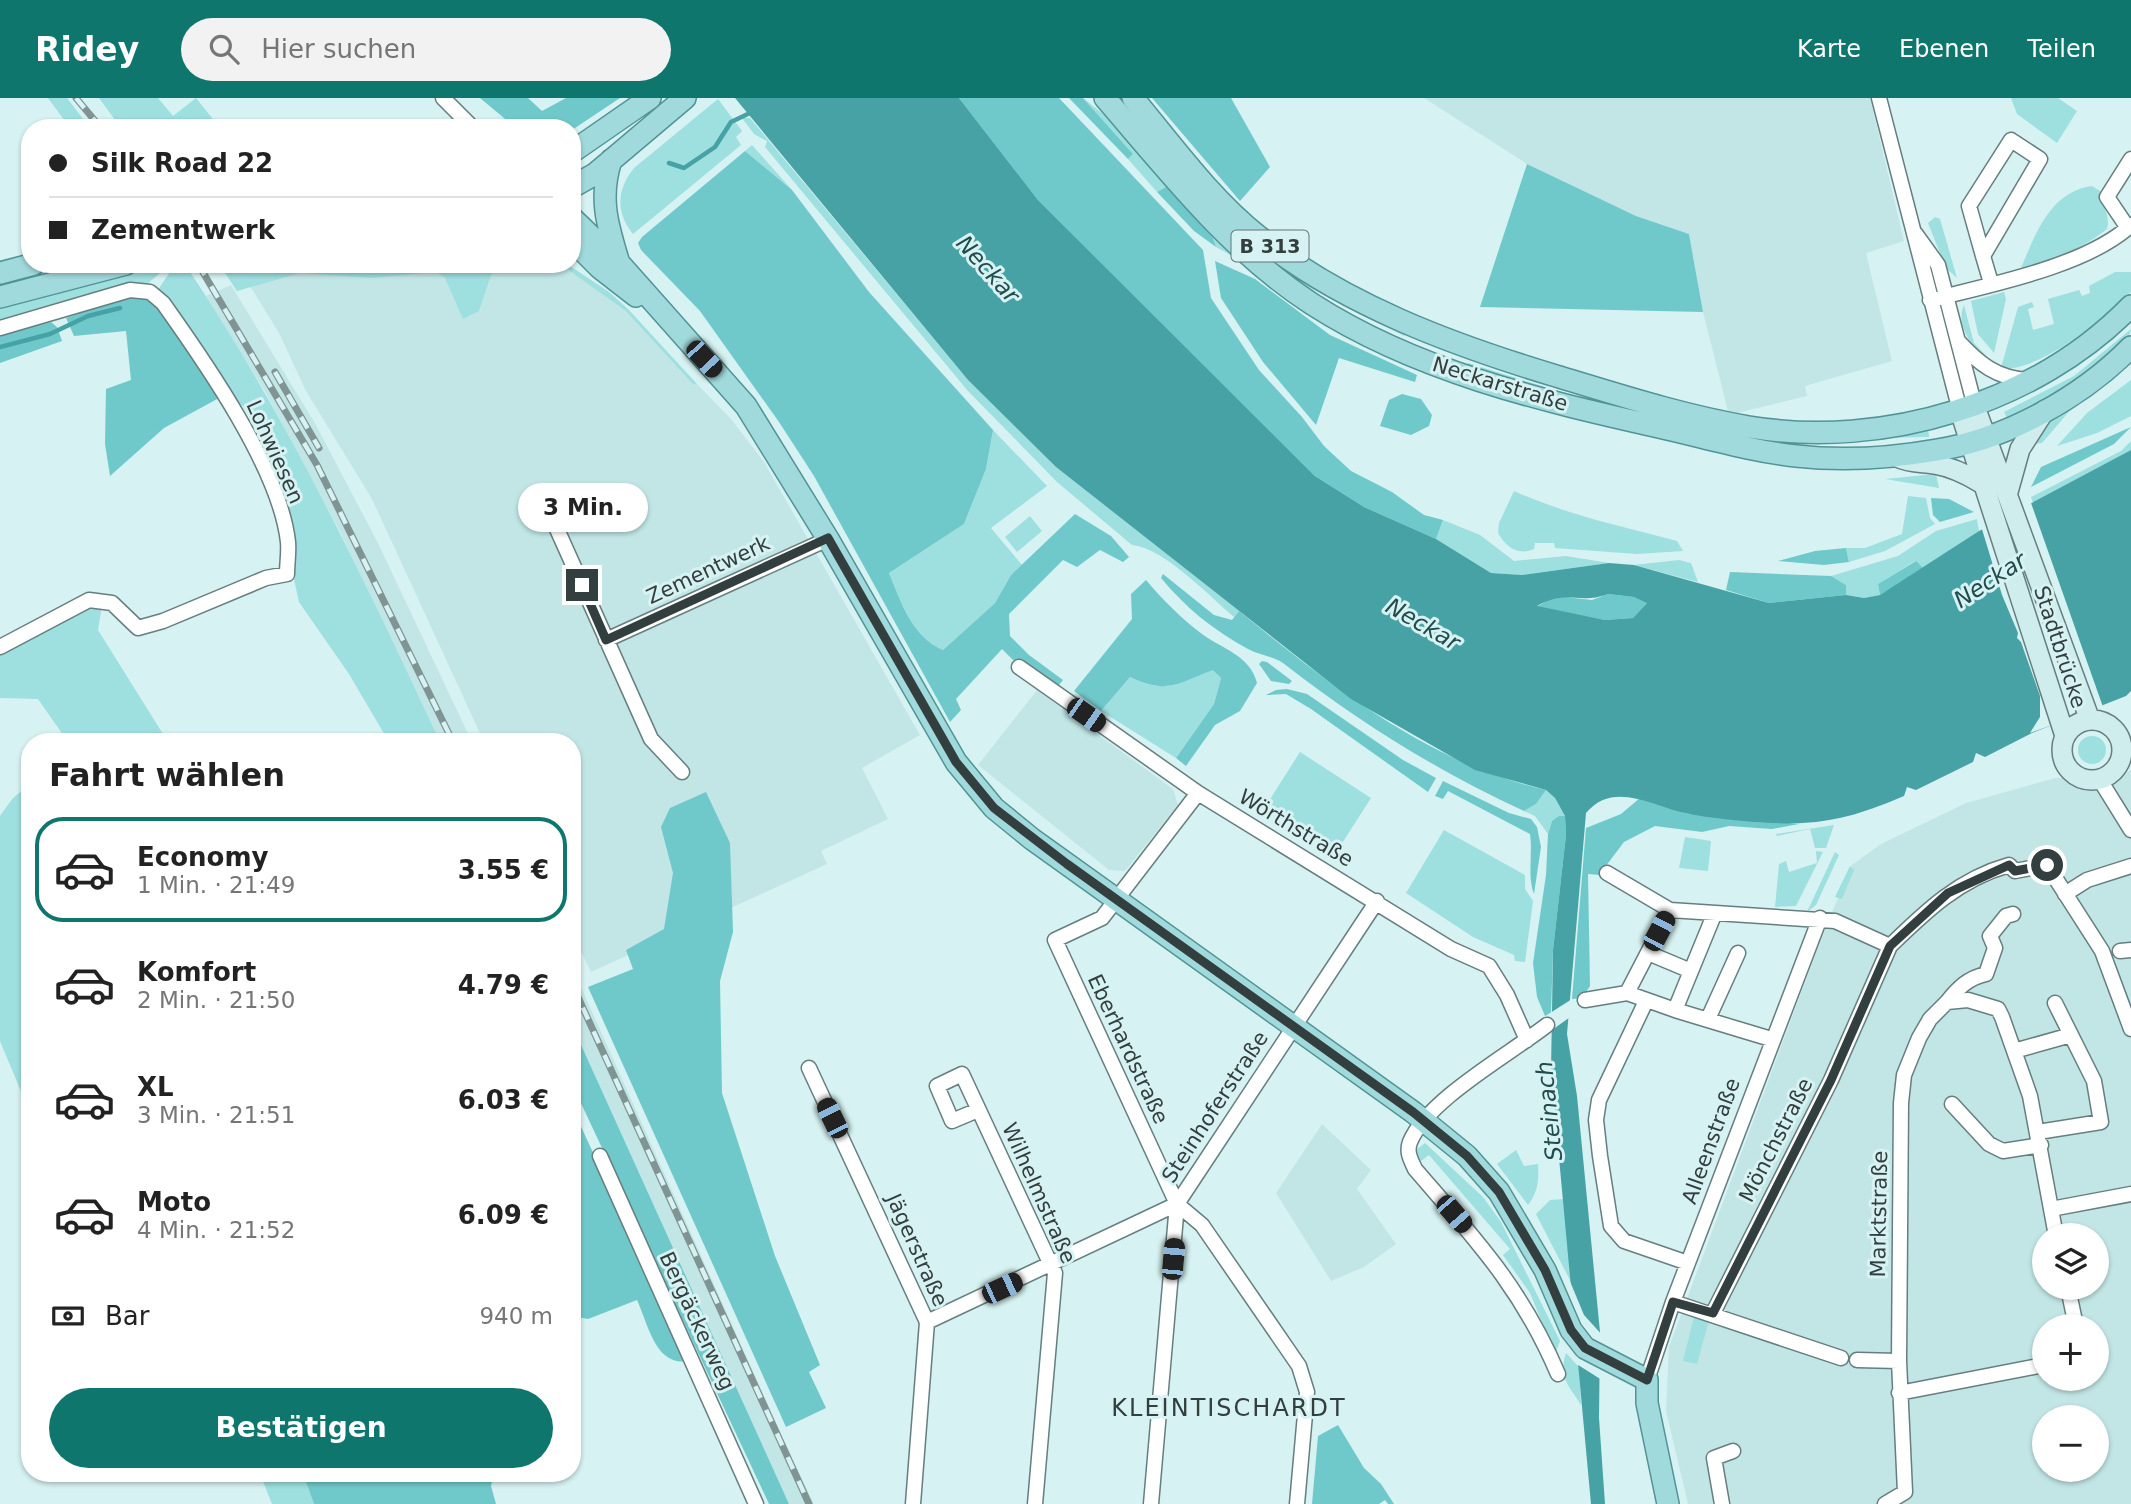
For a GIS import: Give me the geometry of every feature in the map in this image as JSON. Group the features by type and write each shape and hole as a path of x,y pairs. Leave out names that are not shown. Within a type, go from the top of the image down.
{"main road":[{"path":"581,181 611,160 685,98"},
{"name":"Neckarstraße","path":"1105,98 1210,220 1273,276 1354,330 1440,366 1593,412 1797,456 1882,456 1939,450 1978,439"},
{"name":"Neckarstraße","path":"1133,98 1228,210 1259,237 1300,267 1360,301 1448,339 1573,381 1725,422 1788,431 1870,427 1968,409"},
{"path":"581,146 642,104"},
{"path":"609,265 604,188 611,160"},
{"path":"581,229 609,265"},
{"path":"581,246 609,265 653,305 746,406 828,538 926,712 975,788 1020,829 1425,1122 1467,1156 1499,1192 1545,1270 1571,1330 1585,1348 1647,1380 1647,1403 1668,1504"},
{"path":"581,257 609,265"},
{"path":"0,273 21,267"},
{"path":"0,297 92,273"},
{"name":"B 313","path":"1968,409 2032,380 2078,354 2131,306"},
{"path":"1440,366 1448,339"},
{"name":"B 313","path":"1978,439 2045,410 2099,374 2131,347"},
{"path":"1870,427 1882,456"}],"street":[{"path":"443,98 464,119"},
{"path":"1879,98 1930,300 1968,409"},
{"path":"1983,256 2040,159 2011,139 1969,205 1983,256 1991,283"},
{"path":"1930,300 2076,259 2129,226 2107,197 2131,159"},
{"path":"1912,229 1937,265 1958,341 1968,409"},
{"name":"Lohwiesen","path":"0,328 59,313 112,294 150,292 176,321 229,402 258,455 278,501 288,541 287,574 266,578 148,627 134,626 108,601 89,600 0,647"},
{"path":"1958,341 1977,362 1994,373 2012,379 2032,380"},
{"name":"Stadtbrücke","path":"1968,409 1978,439 2008,493 2089,718"},
{"path":"2008,493 2020,449 2045,410"},
{"name":"Stadtbrücke","path":"1978,439 1981,483 2064,732"},
{"path":"1882,456 1962,472 1981,483"},
{"path":"548,509 651,738 682,772"},
{"name":"Zementwerk","path":"606,640 828,538"},
{"name":"Wörthstraße","path":"1019,667 1198,793 1451,949 1489,966 1507,995 1527,1040"},
{"path":"2089,718 2109,726 2126,744 2124,765 2099,780 2081,779 2065,765 2061,752 2064,732 2089,718"},
{"path":"2099,780 2131,830"},
{"path":"1117,899 1198,793"},
{"name":"Mönchstraße","path":"1713,1313 1831,1080 1890,946 1948,893 2009,865 2015,871 2047,865 2065,894"},
{"path":"2131,866 2087,880 2065,894 2102,951 2131,1029"},
{"path":"1607,873 1670,910 1714,915 1820,918 1835,921 1890,946"},
{"name":"Eberhardstraße","path":"1117,899 1102,918 1055,940 1177,1204 1202,1225 1299,1366 1306,1381 1297,1504"},
{"name":"Steinhoferstraße","path":"1151,1504 1177,1204 1377,901"},
{"path":"1627,993 1670,910"},
{"name":"Marktstraße","path":"1885,1504 1905,1492 1899,1393 1901,1103 1904,1075 1930,1018 1958,988 1975,977 1986,974 1995,948 1990,936 2000,922 2013,914"},
{"path":"1675,1010 1714,915"},
{"name":"Alleenstraße","path":"1647,1380 1673,1302 1771,1039 1820,918"},
{"path":"1648,953 1692,971"},
{"path":"1708,1019 1738,953"},
{"path":"1586,1000 1627,993 1771,1039"},
{"path":"1947,1002 1968,1000 1998,1009 2030,1097 2054,1223"},
{"path":"1646,1001 1596,1109 1605,1191 1611,1226 1623,1241 1688,1263"},
{"path":"1952,1104 1989,1144 2003,1151 2039,1138 2101,1122 2094,1082 2055,1003"},
{"path":"1547,1025 1444,1098 1410,1143 1409,1156 1415,1168 1507,1277 1542,1336 1558,1374"},
{"path":"2014,1051 2071,1035"},
{"name":"Jägerstraße","path":"808,1068 927,1322 913,1504"},
{"name":"Wilhelmstraße","path":"978,1110 1055,1273 1035,1504"},
{"name":"Bergäckerweg","path":"600,1156 756,1504"},
{"path":"2051,1209 2131,1194"},
{"path":"927,1322 1177,1204"},
{"path":"1673,1302 1713,1313 1841,1358"},
{"path":"1857,1360 1899,1361"},
{"path":"1899,1393 2032,1366"},
{"path":"1722,1504 1714,1458 1733,1451"}],"shaded area":[{"path":"48,98 67,98 83,119 63,119"},
{"path":"99,98 158,98 173,116 196,98 213,119 114,119"},
{"path":"480,98 528,98 542,111 566,98 620,98 581,124 581,119 505,119"},
{"path":"959,98 1059,98 1203,250 1211,298 1259,370 1302,417 1324,446 1351,471 1392,492 1424,515 1443,520 1436,539 1364,507 1315,476 1038,200"},
{"path":"1069,98 1083,98 1133,154 1128,159"},
{"path":"1083,98 1117,125 1245,263 1216,247 1213,238 1166,187 1157,192 1128,159 1133,154"},
{"path":"1152,98 1231,98 1270,167 1240,201"},
{"path":"1424,98 1870,98 1904,241 1866,253 1892,361 1805,386 1807,396 1729,415 1703,312 1689,234 1636,216 1527,164"},
{"path":"2011,98 2058,98 2077,111 2057,143 2017,114"},
{"path":"718,99 742,131 736,137 741,145 633,234 623,217 620,201 628,176 634,168"},
{"path":"1124,100 1185,173 1406,331 1404,336 1291,278 1218,216 1122,102"},
{"path":"742,118 750,118 968,380 1056,467 1239,611 1234,617 1172,564 1145,548 1132,545 1057,482 968,391 765,147 767,141 754,134"},
{"path":"752,145 792,190 745,151"},
{"path":"745,151 792,190 869,292 993,430 986,469 964,524 889,573 909,618 923,637 943,650 995,603 1011,575 1075,514 1111,536 1129,557 1123,562 1100,550 1077,567 1063,560 1009,614 1010,636 1029,655 1063,680 1055,690 1018,665 1002,649 956,699 961,710 950,722 814,476 779,422 700,311 641,250 638,243 642,237"},
{"path":"1527,164 1636,216 1689,234 1703,312 1480,307"},
{"path":"2092,186 2100,191 2108,219 2107,229 2066,253 2021,268 2039,228 2055,205 2065,196"},
{"path":"1166,187 1213,238 1216,247 1194,231 1157,192"},
{"path":"1935,217 1940,219 1957,278 1946,268 1928,223"},
{"path":"1215,261 1255,279 1330,335 1417,375 1415,382 1339,358 1316,425 1263,362 1221,298"},
{"path":"2115,272 2131,272 2131,292 2105,315 2051,353 2033,362 2001,368 2018,307 2032,302 2034,307 2028,309 2033,330 2054,324 2048,299 2079,290 2082,296 2090,293 2089,286"},
{"path":"128,273 160,273 147,284 101,294 0,325 0,307"},
{"path":"169,273 191,273 223,323 322,499 436,733 384,733 349,674 299,602 263,441 243,406 231,398 158,290"},
{"path":"225,273 300,273 237,291"},
{"path":"288,273 579,273 608,292 731,419 764,462 920,735 862,768 888,819 821,851 827,864 591,972 581,951 581,733 480,733 372,499 306,391 279,333 250,286"},
{"path":"300,273 425,273 372,278"},
{"path":"438,273 494,273 479,311 463,319 445,278"},
{"path":"573,273 580,273 628,309 696,383 694,385 626,311"},
{"path":"231,285 316,425 378,543 468,733 436,733 340,532 264,390 206,296"},
{"path":"2004,292 2006,299 1994,353 1978,334 1971,301"},
{"path":"138,293 150,300 173,324 219,398 164,428 110,476 105,444 106,389 131,380 126,331 74,336 66,318"},
{"path":"1964,305 1974,343 1990,360 1989,365 1964,330"},
{"path":"51,322 57,327 62,341 0,363 0,334"},
{"path":"2131,329 2114,352 2097,365 2056,392 2007,418 2004,412 2074,376"},
{"path":"1468,363 1571,395 1859,440 1785,446 1572,399 1467,367"},
{"path":"2131,380 2131,416 2097,433 2057,446 2087,413"},
{"path":"1402,394 1421,399 1432,415 1429,426 1411,435 1380,426 1389,400"},
{"path":"2079,400 2042,443 2033,444 2048,424"},
{"path":"1928,427 1929,437 1882,438 1882,434"},
{"path":"2131,427 2114,444 2031,487 2041,467"},
{"path":"993,430 1047,486 991,528 1022,565 1011,575 995,603 943,650 923,637 915,628 889,573 964,524 986,469"},
{"path":"2131,441 2131,450 2033,503 2031,497 2121,451"},
{"path":"1936,474 1939,488 1885,479"},
{"path":"1514,491 1574,513 1677,541 1683,551 1637,554 1555,548 1554,543 1535,543 1534,549 1518,551 1509,546 1498,533 1499,523"},
{"path":"1908,496 1926,498 1930,518 1935,524 1885,551 1849,562 1846,548 1865,548 1902,534"},
{"path":"1931,498 1949,499 1974,512 1940,522 1933,515"},
{"path":"1030,516 1042,531 1017,552 1005,537"},
{"path":"1977,519 1979,531 1924,569 1915,561 1878,584 1880,595 1864,598 1846,595 1846,585 1831,576 1898,556 1936,531"},
{"path":"1443,520 1480,535 1514,561 1566,556 1609,563 1522,575 1491,573 1436,539"},
{"path":"1846,548 1849,562 1824,565 1778,561 1815,551"},
{"path":"1679,560 1691,563 1698,582 1634,565"},
{"path":"1916,561 1924,569 1880,595 1878,584"},
{"path":"1730,572 1831,576 1846,585 1846,595 1769,603 1726,590"},
{"path":"1163,574 1214,615 1232,620 1239,611 1345,693 1421,741 1503,778 1546,790 1536,804 1524,811 1460,779 1370,725 1283,663 1248,649 1223,634 1190,609 1170,589 1161,578"},
{"path":"1146,580 1194,628 1242,659 1257,683 1240,711 1215,725 1186,766 1176,758 1214,704 1221,678 1213,670 1181,683 1163,686 1130,677 1101,711 1074,691 1132,619 1131,594"},
{"path":"1608,594 1634,597 1648,602 1633,618 1605,620 1536,607 1556,596 1592,600"},
{"path":"103,599 98,630 162,733 62,733 38,699 0,698 0,647"},
{"path":"1262,661 1292,681 1289,684 1271,681 1259,664"},
{"path":"1213,669 1221,678 1214,704 1176,758 1101,711 1130,677 1163,686"},
{"path":"1287,689 1307,694 1403,760 1436,778 1428,792 1286,694 1266,695"},
{"path":"1037,690 1173,789 1178,805 1125,871 1109,870 978,765"},
{"path":"2092,736 2102,740 2106,750 2102,760 2092,764 2082,760 2078,750 2082,740"},
{"path":"1300,752 1371,798 1337,851 1267,804"},
{"path":"2131,770 2131,1504 1688,1504 1666,1411 1669,1347 1823,934 1852,865 1881,844 1966,803 2055,778 2068,778 2088,786 2114,780"},
{"path":"1443,781 1509,813 1531,819 1537,827 1541,847 1534,894 1530,834 1448,791 1443,799 1435,796"},
{"path":"1546,790 1555,798 1565,816 1552,821 1548,834 1535,816 1524,811 1536,804"},
{"path":"21,791 21,1091 0,1041 0,816"},
{"path":"706,792 730,843 733,932 720,981 722,1093 775,1256 820,1365 809,1372 826,1408 786,1427 588,987 633,969 626,950 664,929 673,873 661,827 670,808"},
{"path":"1640,798 1685,813 1799,824 1772,829 1729,826 1702,832 1655,826 1624,842 1599,875 1588,874 1590,986 1582,998 1572,999 1586,828 1621,814"},
{"path":"1559,816 1565,816 1566,835 1553,950 1551,1013 1545,1016 1537,997 1533,963 1546,875 1548,834 1552,821"},
{"path":"1834,825 1826,848 1815,848 1810,829 1777,836 1776,834"},
{"path":"1444,830 1525,875 1525,889 1533,901 1525,962 1515,961 1514,955 1473,937 1406,893"},
{"path":"1685,837 1711,841 1708,871 1679,868"},
{"path":"1816,851 1823,852 1796,906 1775,907 1779,864 1786,861 1789,872 1817,863"},
{"path":"1835,852 1839,855 1816,905 1807,912"},
{"path":"1850,866 1854,870 1842,899 1835,897"},
{"path":"581,987 814,1504 789,1504 581,1045"},
{"path":"581,1045 789,1504 769,1504 581,1103"},
{"path":"1322,1124 1371,1170 1357,1189 1396,1244 1364,1267 1331,1281 1276,1193"},
{"path":"581,1127 689,1361 669,1358 661,1351 650,1333 637,1300 588,1319 581,1318"},
{"path":"1425,1143 1483,1197 1501,1222 1560,1341 1555,1354 1530,1293 1503,1255 1510,1249 1429,1155 1421,1161 1416,1150"},
{"path":"1516,1150 1524,1166 1538,1164 1537,1186 1528,1205 1497,1164"},
{"path":"1564,1199 1573,1286 1536,1214 1550,1200"},
{"path":"1695,1313 1710,1317 1697,1364 1683,1361"},
{"path":"1566,1353 1579,1367 1581,1405 1564,1375"},
{"path":"1338,1425 1364,1468 1381,1484 1394,1504 1388,1504 1385,1500 1379,1504 1312,1504 1318,1436"},
{"path":"263,1482 306,1482 314,1504 272,1504"},
{"path":"306,1482 492,1482 496,1504 314,1504"}],"water":[{"name":"Neckar","path":"735,98 959,98 1038,200 1315,476 1364,507 1436,539 1491,573 1522,575 1609,563 1634,565 1769,603 1846,595 1864,598 1880,595 1979,531 2131,450 2131,691 2126,696 2032,733 1985,757 1976,753 1973,762 1916,790 1907,787 1904,796 1842,818 1802,823 1744,821 1696,815 1647,801 1621,797 1608,798 1597,803 1586,813 1567,1034 1577,1096 1600,1332 1599,1418 1605,1504 1591,1504 1551,1071 1553,950 1566,835 1565,816 1555,798 1546,790 1475,770 1351,699 1056,467 968,380","holes":["1608,594 1634,597 1647,603 1633,618 1605,620 1537,606 1557,598 1589,598"]}],"pier":[{"path":"2030,500 2103,707 2030,733 2040,717 2040,696 2002,595 1981,526"},
{"path":"1575,999 1573,1015 1552,1030 1547,1015"},
{"path":"1569,1279 1584,1315 1604,1337 1605,1382 1575,1363"}],"waterway":[{"path":"669,163 684,168 715,147 731,122 752,112"},
{"path":"0,347 50,334 88,316 120,308"}],"railway":[{"path":"76,98 94,119"},
{"path":"203,273 317,465 449,733"},
{"path":"275,372 319,448"},
{"path":"581,1004 809,1504"}],"district":[{"name":"KLEINTISCHARDT","path":"1229,1408"}],"route":[{"path":"582,585 606,640 828,538 956,762 994,808 1067,864 1413,1112 1467,1156 1499,1192 1522,1226 1545,1270 1564,1317 1585,1348 1647,1380 1673,1302 1713,1313 1831,1080 1890,946 1914,921 1948,893 1967,882 2009,865 2015,871 2047,865"}],"water label":[{"name":"Steinach","path":"1549,1111"}]}
